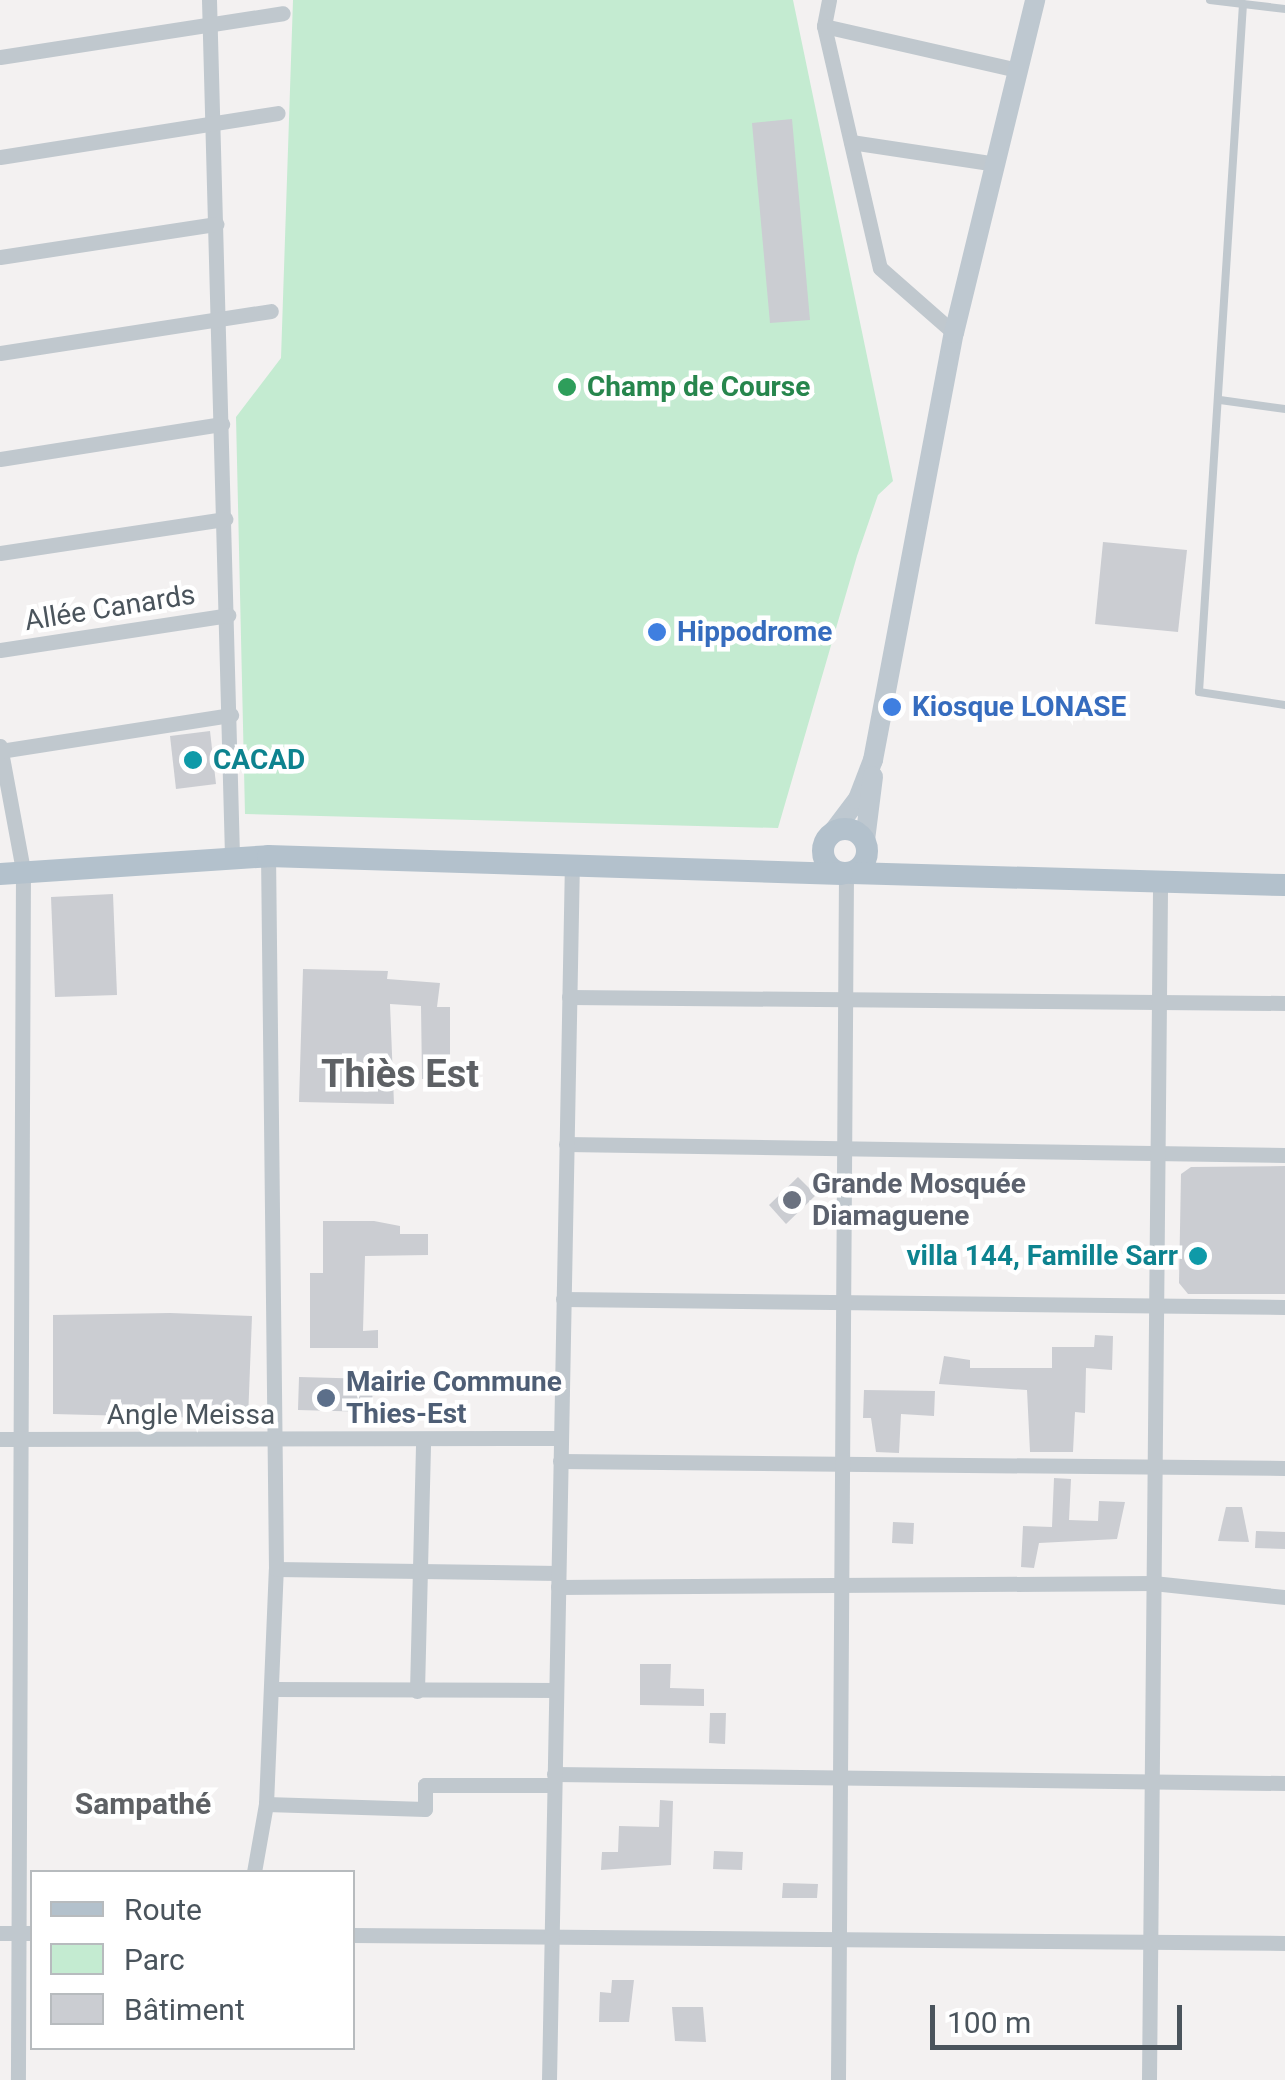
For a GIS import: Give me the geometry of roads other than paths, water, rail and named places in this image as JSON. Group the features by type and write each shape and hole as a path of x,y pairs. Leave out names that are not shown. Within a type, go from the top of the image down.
{"main road":[{"path":"846,873 866,846 872,760 954,333 1036,0"},
{"path":"846,873 824,858 828,838 858,799 872,760"},
{"path":"763,868 844,829 866,846 936,879"},
{"path":"11,872 268,856 763,868 936,879 1285,884"}],"street":[{"path":"209,0 232,857"},
{"path":"830,0 824,26 880,268 954,333"},
{"path":"0,57 282,13"},
{"path":"824,26 1018,70"},
{"path":"0,157 278,113"},
{"path":"851,142 996,164"},
{"path":"0,257 216,224"},
{"path":"0,353 271,310"},
{"path":"0,459 222,424"},
{"path":"0,553 225,518"},
{"name":"Allée Canards","path":"0,650 228,615"},
{"path":"18,2080 27,1933 26,1438 11,872 0,750 231,715"},
{"path":"254,1870 266,1804 276,1569 268,856"},
{"path":"549,2080 572,862"},
{"path":"838,2080 846,873"},
{"path":"1149,2080 1160,880"},
{"path":"569,997 1285,1004"},
{"path":"566,1144 1285,1156"},
{"path":"564,1299 1285,1307"},
{"name":"Angle Meissa","path":"0,1439 561,1438"},
{"path":"417,1690 423,1440"},
{"path":"560,1462 1285,1468"},
{"path":"276,1569 421,1571 558,1580 842,1585 1154,1583 1285,1597"},
{"path":"271,1689 556,1690"},
{"path":"266,1804 425,1809 425,1785 554,1780 840,1778 1285,1783"},
{"path":"0,1932 27,1933"},
{"path":"355,1935 1285,1943"}],"lane":[{"path":"1210,0 1285,9"},
{"path":"1243,4 1199,692 1285,705"},
{"path":"1220,400 1285,409"}],"place":[{"name":"Champ de Course","path":"567,387"},
{"name":"Hippodrome","path":"657,632"},
{"name":"Kiosque LONASE","path":"892,707"},
{"name":"CACAD","path":"193,760"},
{"name":"Grande Mosquée Diamaguene","path":"792,1200"},
{"name":"villa 144, Famille Sarr","path":"1198,1256"},
{"name":"Mairie Commune Thies-Est","path":"326,1398"}],"district":[{"name":"Thiès Est","path":"400,1075"},
{"name":"Sampathé","path":"143,1804"}]}
